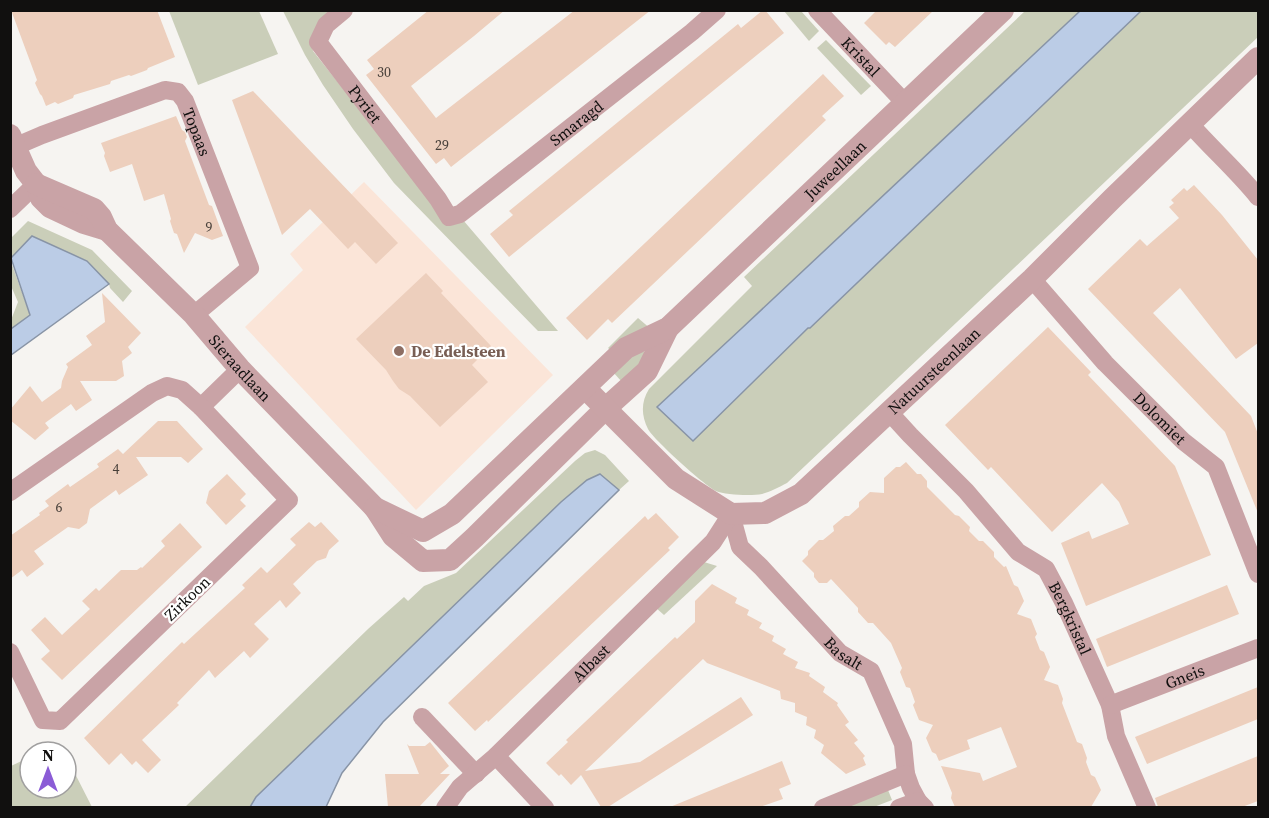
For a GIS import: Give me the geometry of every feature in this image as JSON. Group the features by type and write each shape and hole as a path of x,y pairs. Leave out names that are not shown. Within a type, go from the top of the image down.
{"street":[{"name":"Pyriet","path":"344,10 326,25 318,42 438,199"},
{"name":"Smaragd","path":"438,199 449,217 460,214 717,10"},
{"name":"Kristal","path":"817,10 906,104"},
{"name":"Juweellaan","path":"585,388 626,348 668,328 1003,10"},
{"name":"Natuursteenlaan","path":"731,514 765,513 801,494 1032,279 1258,58"},
{"name":"Topaas","path":"12,141 42,135 165,90 177,92 185,101 250,268 194,315"},
{"path":"1190,124 1211,148 1240,175 1258,197"},
{"name":"Sieraadlaan","path":"12,141 26,171 36,184 41,198 50,207 84,223 107,230 194,315 240,369 375,508 393,536 423,561 450,560 606,408"},
{"path":"10,209 36,184"},
{"name":"Dolomiet","path":"1032,279 1105,363 1183,441 1216,467 1258,574"},
{"name":"Juweellaan","path":"606,408 647,371 668,328"},
{"path":"201,407 240,369"},
{"name":"Zirkoon","path":"10,492 152,393 167,386 182,390 201,407 288,500 60,721 43,720 10,652"},
{"path":"585,388 676,479 731,514"},
{"name":"Sieraadlaan","path":"375,508 423,531 452,514 585,388"},
{"name":"Bergkristal","path":"889,412 966,491 1018,552 1046,569 1064,603 1110,705 1116,736 1146,807"},
{"name":"Albast","path":"445,807 460,788 496,756 713,542 731,514"},
{"name":"Basalt","path":"731,514 740,547 840,653 871,671 903,744 906,774 911,788 922,804"},
{"name":"Gneis","path":"1110,705 1258,648"},
{"path":"422,717 476,774"},
{"path":"496,756 545,807"},
{"path":"823,807 906,774"},
{"path":"899,807 922,804"}],"shaded area":[{"name":"De Edelsteen","path":"364,182 553,375 416,510 245,327 303,270 290,254"}],"green space":[{"path":"169,11 259,11 278,54 198,85"},
{"path":"283,11 332,11 311,38 313,51 450,223 463,220 558,331 538,331 394,183 323,85"},
{"path":"784,11 801,11 819,31 809,41"},
{"path":"1025,11 1080,11 658,406 693,440 1141,11 1258,11 1258,37 787,483 762,494 739,495 716,491 669,451 648,429 643,409 644,399 649,389 752,286 744,277"},
{"path":"826,40 871,86 861,95 817,48"},
{"path":"28,221 92,250 132,291 123,302 109,284 32,236 11,258 11,238"},
{"path":"10,259 30,315 11,329 11,320 18,302 11,286"},
{"path":"638,318 652,330 613,352 608,348"},
{"path":"642,351 646,353 645,360 622,382 613,372 636,353"},
{"path":"595,450 605,455 629,481 619,490 600,474 256,797 250,807 184,808 368,629 404,597 408,601 424,586 456,573 575,461 585,453"},
{"path":"704,562 717,566 664,615 655,607"},
{"path":"18,763 18,800 78,800 78,780 92,807 11,807 11,766"},
{"path":"888,790 892,800 874,807 850,807 849,805"}],"water":[{"path":"1080,11 1141,11 808,328 693,441 657,407 742,328"},
{"path":"32,236 87,261 109,284 11,355 11,329 30,315 11,258"},
{"path":"600,474 619,490 383,722 342,773 326,807 250,807 256,797 561,502 587,480"}],"building":[{"path":"11,10 157,10 175,57 131,76 111,81 110,84 74,95 73,98 58,104 55,102 46,106 35,83 37,80"},
{"path":"429,10 505,10 411,86 436,118 575,10 651,10 451,167 444,158 436,164 366,75 374,69 367,60"},
{"path":"763,10 784,33 509,257 490,234 513,215 509,211 738,24 741,28"},
{"path":"877,10 934,10 895,47 889,42 886,45 864,23"},
{"path":"823,74 844,96 822,116 826,120 612,323 608,319 587,340 566,318"},
{"path":"253,91 398,243 376,264 355,242 348,249 310,209 282,235 232,100"},
{"path":"176,116 187,137 185,141 223,236 212,240 195,233 184,253 177,234 174,233 164,194 144,201 132,164 110,172 101,143"},
{"path":"1194,185 1222,215 1258,260 1258,343 1236,359 1180,288 1153,313 1251,416 1258,434 1258,513 1225,432 1088,289 1140,239 1147,246 1179,218 1169,207 1174,203 1171,200 1184,188 1187,191"},
{"path":"426,273 443,291 441,293 491,346 472,365 488,382 440,427 410,396 399,389 386,370 356,339"},
{"path":"102,293 141,333 128,347 132,353 122,361 124,376 116,381 80,381 92,400 76,411 71,404 45,423 49,428 35,440 10,420 10,410 30,386 42,402 61,388 68,367 66,364 92,345 86,336 105,322"},
{"path":"1048,327 1091,372 1088,375 1175,466 1211,555 1086,606 1061,543 1089,531 1092,539 1129,524 1119,502 1102,483 1052,532 991,467 988,470 945,425"},
{"path":"158,421 177,421 203,449 188,463 181,457 136,457 148,475 119,495 116,490 90,509 87,523 79,529 68,527 34,551 44,564 27,577 22,570 10,579 10,536 49,506 45,501 68,484 70,487 99,467 97,464 118,449 123,454"},
{"path":"906,462 927,481 927,487 970,527 969,531 994,552 994,557 1004,567 1006,566 1014,585 1018,587 1024,601 1017,614 1031,619 1040,650 1044,652 1050,667 1044,680 1058,685 1063,699 1062,703 1077,742 1082,744 1091,775 1095,777 1101,790 1091,807 955,807 941,766 980,773 983,781 1017,767 1001,727 967,740 970,749 939,761 926,738 933,725 919,720 910,688 906,687 900,672 902,668 891,643 873,623 868,623 858,612 858,608 831,579 827,583 819,583 814,573 802,561 808,555 808,551 819,540 823,540 834,531 833,526 859,507 859,502 870,492 884,493 884,478 896,467"},
{"path":"227,474 246,494 240,500 246,506 226,525 206,503 209,491"},
{"path":"656,513 679,537 668,548 670,550 488,722 487,720 475,731 448,703 645,516 648,520"},
{"path":"309,522 315,527 321,522 339,541 329,550 326,558 317,561 293,584 301,593 286,608 280,600 254,624 269,639 250,658 244,651 215,678 209,670 177,703 179,705 142,740 161,760 148,773 136,761 132,765 121,753 109,765 84,738 182,642 184,644 245,588 242,585 261,567 267,573 296,545 290,539"},
{"path":"180,523 202,547 62,680 41,659 50,651 31,630 45,617 62,635 90,609 82,601 96,588 99,591 121,570 142,568 165,546 161,541"},
{"path":"712,584 737,598 735,603 749,610 747,615 762,623 759,628 774,636 772,641 786,649 783,654 798,662 795,668 810,673 809,676 825,687 823,692 838,703 837,705 849,722 845,725 858,740 854,743 865,756 863,758 866,765 846,774 821,753 824,745 814,738 816,730 806,725 807,717 795,712 795,703 781,699 780,691 707,663 703,659 585,771 640,762 741,697 753,715 608,807 601,807 581,775 571,785 546,763 568,742 566,740 675,637 677,639 695,622 695,601"},
{"path":"1227,585 1239,614 1107,667 1096,639"},
{"path":"1258,687 1258,719 1147,764 1135,737"},
{"path":"430,742 449,766 440,774 450,774 419,807 388,807 385,774 419,774 407,744 425,746"},
{"path":"1258,756 1258,801 1242,807 1158,807 1155,798"},
{"path":"782,761 791,784 779,789 783,799 760,807 670,807"}],"place":[{"name":"De Edelsteen","path":"399,351"}]}
